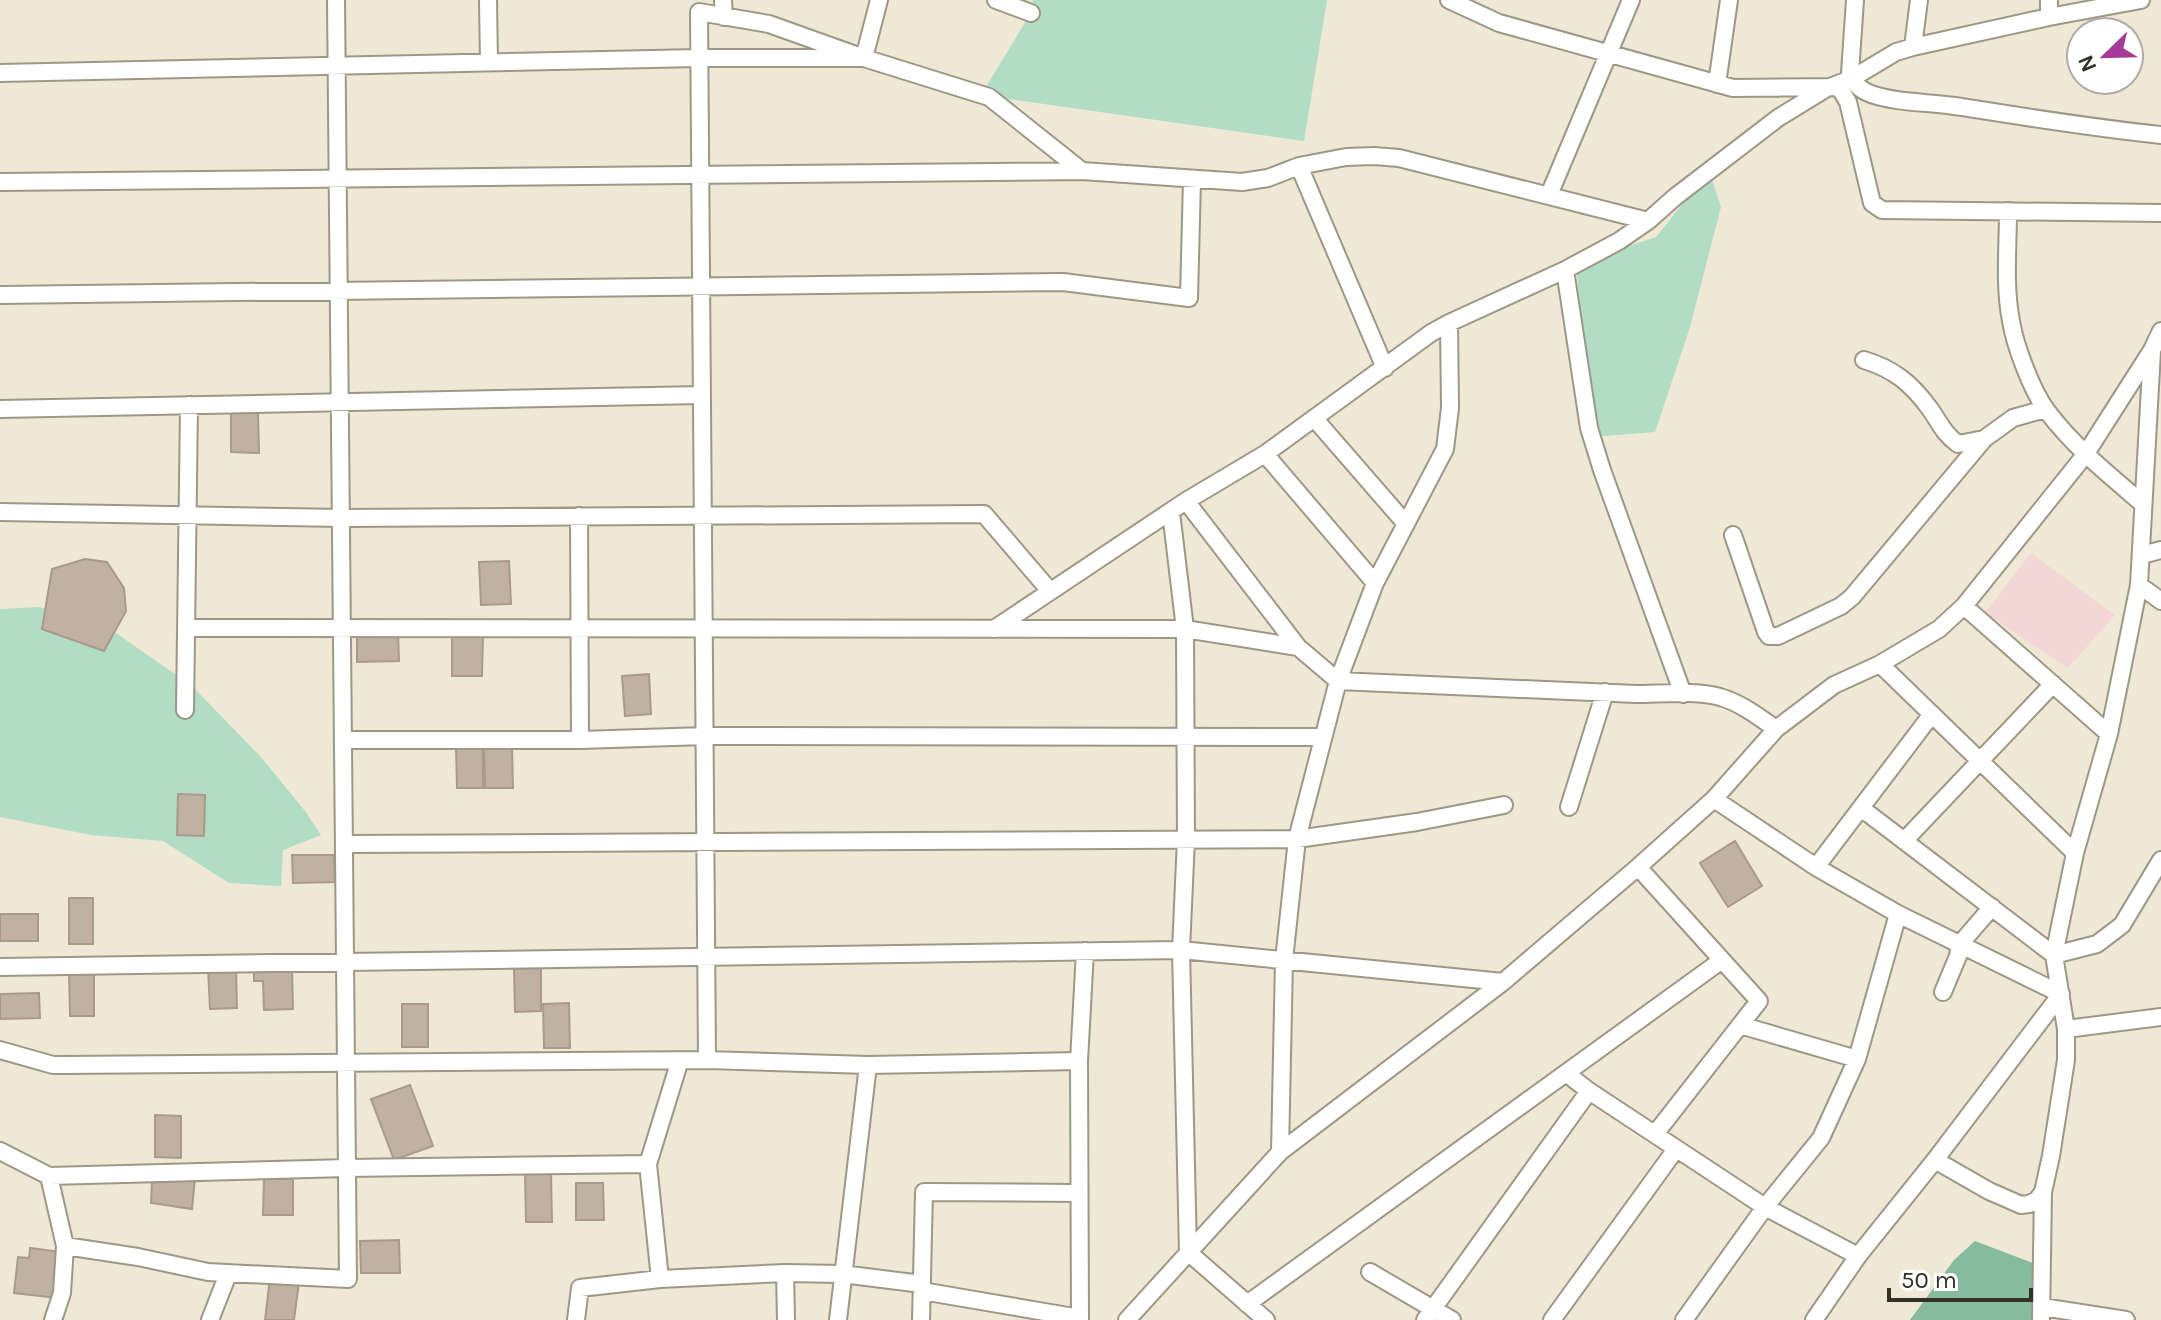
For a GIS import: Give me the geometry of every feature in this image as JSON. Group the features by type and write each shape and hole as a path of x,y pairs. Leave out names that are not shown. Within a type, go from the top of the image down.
{"street":[{"path":"65,1246 126,1254 208,1272 348,1279 336,0"},
{"path":"488,0 489,62"},
{"path":"864,58 879,0"},
{"path":"996,0 1031,13"},
{"path":"1449,0 1499,23 1733,88 1839,87 1848,102 1872,203 1882,210 2161,213"},
{"path":"1549,195 1631,0"},
{"path":"1717,84 1729,0"},
{"path":"1855,0 1851,79 1860,89 1882,97 2161,135"},
{"path":"1913,47 1919,0"},
{"path":"994,629 1186,501 1265,454 1431,333 1619,241 1778,118 1827,88 1851,79 1896,52 2049,8 2141,0"},
{"path":"707,1060 699,12 724,8 864,58 989,97 1082,171"},
{"path":"0,73 699,58 864,58"},
{"path":"0,182 1082,171 1242,182 1299,166 1346,157 1374,156 1399,158 1648,221"},
{"path":"1299,166 1385,368"},
{"path":"0,295 1063,282 1189,298 1192,180"},
{"path":"2008,211 2010,320 2020,357 2045,409 2085,455 2143,504"},
{"path":"1565,270 1589,428 1683,694"},
{"path":"1280,1152 1284,960 1297,839 1338,681 1375,583 1445,449 1450,408 1449,323"},
{"path":"1127,1320 1280,1152 1503,982 1638,867 1714,799 1776,729 1834,685 1880,664 1939,629 1964,606 2085,455 2161,331"},
{"path":"2126,1320 2042,1314 2043,1192 2066,1060 2066,1029 2054,955 2075,853 2109,734 2139,585 2152,350"},
{"path":"1864,360 1883,366 1908,382 1944,433 1958,444 1984,439"},
{"path":"0,409 702,395"},
{"path":"185,710 189,405"},
{"path":"1733,535 1766,632 1769,636 1778,636 1841,606 1852,597 1984,439 2013,418 2045,409"},
{"path":"1314,418 1406,524"},
{"path":"1265,454 1375,583"},
{"path":"1186,501 1298,647 1338,681 1719,697 1752,712 1776,729"},
{"path":"0,512 341,518 984,514 1050,591"},
{"path":"1171,512 1185,629 1186,839 1181,950 1188,1252 1266,1320"},
{"path":"579,516 580,740"},
{"path":"2142,555 2161,550"},
{"path":"2139,585 2161,601"},
{"path":"1964,606 2109,734"},
{"path":"186,628 1185,629 1298,647"},
{"path":"1880,664 2075,853"},
{"path":"1904,841 2053,684"},
{"path":"1569,807 1605,692"},
{"path":"1816,867 1932,714"},
{"path":"343,740 580,740 705,736 1323,737"},
{"path":"1714,799 1816,867 1898,914 2061,994"},
{"path":"344,844 1297,839 1417,822 1504,805"},
{"path":"1861,808 2054,955"},
{"path":"2054,955 2097,944 2122,925 2152,887 2161,860"},
{"path":"1638,867 1759,1001 1655,1134"},
{"path":"1943,992 1960,944 1992,907"},
{"path":"1684,1320 1765,1207 1821,1138 1857,1059 1898,914"},
{"path":"0,967 1181,950 1503,982"},
{"path":"576,1320 580,1288 660,1279 785,1273 842,1274 1080,1319 1079,1061 1085,951"},
{"path":"1247,1304 1722,960"},
{"path":"1814,1320 1858,1256 2061,994"},
{"path":"2066,1029 2161,1017"},
{"path":"1740,1025 1857,1059"},
{"path":"0,1050 53,1065 707,1060 868,1065 1079,1061"},
{"path":"660,1279 648,1164 680,1060"},
{"path":"838,1320 868,1065"},
{"path":"1566,1073 1765,1207 1858,1256"},
{"path":"1429,1314 1589,1091"},
{"path":"1552,1320 1676,1149"},
{"path":"0,1151 49,1176 648,1164"},
{"path":"1935,1160 1989,1191 2021,1205 2037,1200 2043,1192"},
{"path":"49,1176 65,1246 62,1293 53,1320"},
{"path":"921,1320 924,1192 1078,1193"},
{"path":"1370,1272 1429,1314 1452,1320"},
{"path":"785,1273 786,1320"},
{"path":"210,1320 228,1274"}],"shaded area":[{"path":"2031,553 2115,615 2068,668 1985,613"}],"green space":[{"path":"1033,0 1327,0 1304,141 981,95 1031,13"},
{"path":"1709,171 1721,207 1690,327 1655,432 1592,437 1576,264 1656,237"},
{"path":"39,607 103,624 192,686 260,756 321,835 283,850 281,886 229,883 163,841 91,835 0,817 0,609"},
{"path":"1975,1241 2043,1267 2035,1320 1910,1320 1954,1260"}],"building":[{"path":"231,410 258,411 259,453 231,452"},
{"path":"85,559 107,562 124,588 126,611 104,651 42,629 52,569"},
{"path":"509,561 511,604 481,605 479,562"},
{"path":"398,631 399,661 357,662 357,632"},
{"path":"452,633 483,634 482,676 452,676"},
{"path":"649,674 651,714 625,716 622,676"},
{"path":"456,748 483,748 483,788 457,788"},
{"path":"484,748 512,748 513,788 485,788"},
{"path":"178,794 205,795 204,836 177,835"},
{"path":"1735,841 1762,886 1728,907 1700,863"},
{"path":"292,855 334,855 335,882 293,883"},
{"path":"69,898 93,898 93,944 69,944"},
{"path":"0,914 38,914 38,941 0,941"},
{"path":"236,967 237,1008 210,1009 208,968"},
{"path":"292,967 293,1009 264,1010 263,981 254,981 254,968"},
{"path":"541,968 541,1011 515,1012 514,969"},
{"path":"69,972 94,972 94,1016 70,1016"},
{"path":"39,993 40,1018 0,1019 0,994"},
{"path":"569,1003 570,1048 544,1048 543,1004"},
{"path":"402,1004 428,1004 428,1047 402,1047"},
{"path":"410,1085 433,1146 394,1160 371,1099"},
{"path":"155,1115 181,1116 181,1158 155,1157"},
{"path":"525,1173 551,1173 552,1222 526,1222"},
{"path":"195,1178 192,1209 151,1203 152,1180"},
{"path":"264,1179 293,1179 293,1215 263,1215"},
{"path":"576,1183 603,1183 604,1220 576,1220"},
{"path":"399,1240 400,1273 361,1273 360,1241"},
{"path":"30,1248 62,1252 57,1298 14,1293 18,1257 29,1258"},
{"path":"270,1278 299,1282 294,1320 265,1320"}]}
